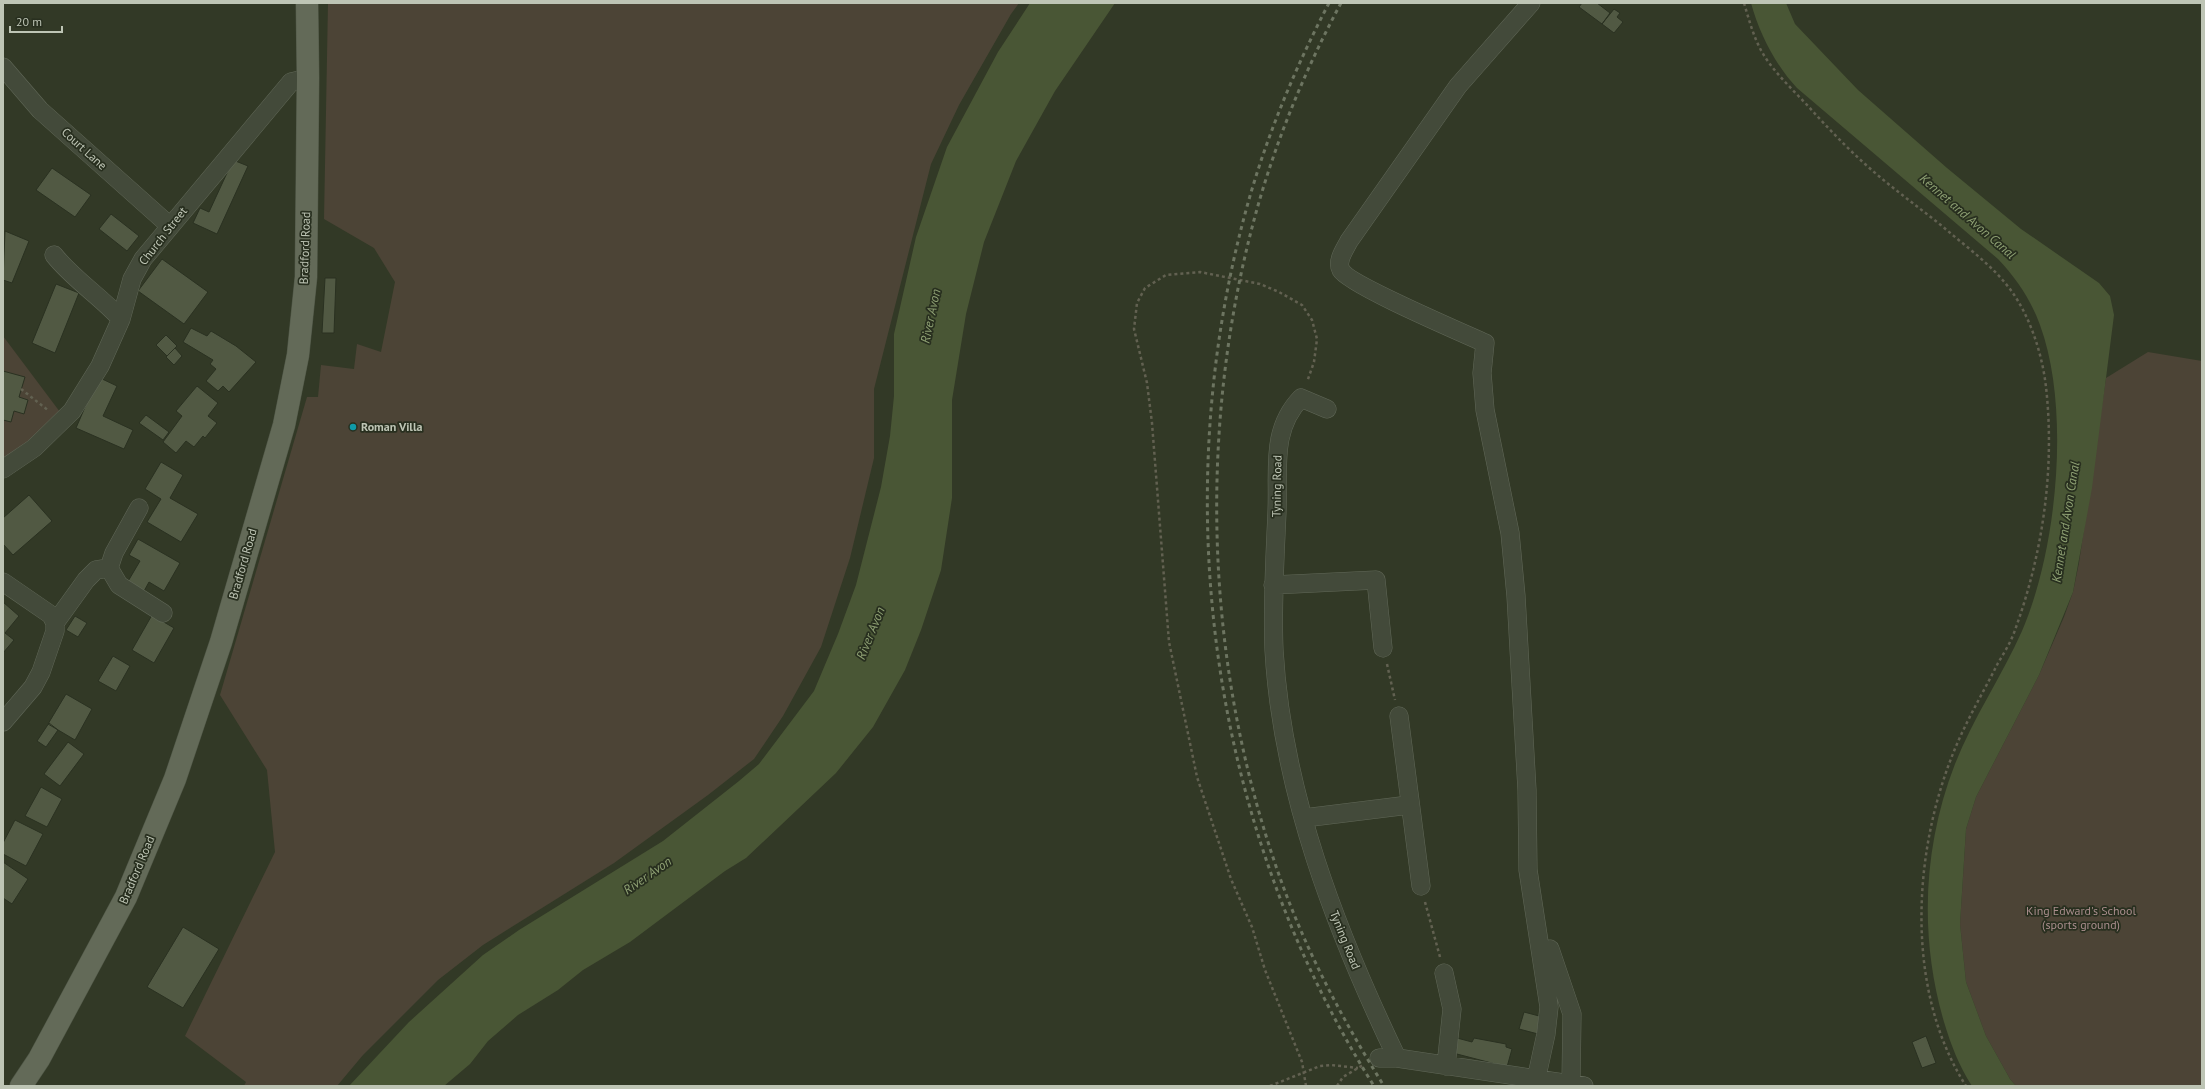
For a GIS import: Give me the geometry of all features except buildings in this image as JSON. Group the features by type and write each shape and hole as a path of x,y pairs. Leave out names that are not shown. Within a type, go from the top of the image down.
{"main road":[{"name":"Bradford Road","path":"22,1086 39,1059 126,897 175,779 221,642 284,425 298,355 306,277 308,78 307,3"}],"street":[{"path":"1531,3 1458,86 1348,241 1340,260 1340,268 1342,272 1355,281 1376,292 1485,343 1482,373 1485,410 1510,533 1516,596 1527,782 1528,870 1536,914 1549,1007 1546,1034 1536,1080"},
{"name":"Court Lane","path":"3,67 40,110 170,226"},
{"name":"Church Street","path":"3,469 34,448 72,411 100,366 121,319 132,279 143,259 291,82 308,78"},
{"path":"54,255 70,273 97,295 121,319"},
{"path":"1301,398 1326,409"},
{"name":"Tyning Road","path":"1301,398 1291,408 1281,434 1276,456 1278,489 1273,585 1274,651 1283,729 1304,818 1324,885 1349,952 1398,1058"},
{"path":"139,508 114,553 109,568 119,585 163,613"},
{"path":"3,722 33,687 41,672 55,631 56,623 86,580 96,570 109,568"},
{"path":"1273,585 1376,580 1383,648"},
{"path":"3,582 51,615 56,623"},
{"path":"1399,716 1409,805 1421,886"},
{"path":"1304,818 1409,805"},
{"path":"1379,1058 1398,1058 1536,1080 1578,1084 1572,1014 1548,943 1536,914"},
{"path":"1444,973 1452,1009 1446,1066"}],"path":[{"path":"1744,3 1755,38 1766,59 1784,81 1866,165 1991,267 2011,290 2028,321 2037,344 2046,385 2049,445 2046,494 2033,573 2014,633 1961,734 1940,787 1926,846 1921,932 1930,1000 1948,1053 1966,1086"},
{"path":"1301,398 1314,362 1317,339 1312,320 1302,305 1260,284 1200,272 1166,274 1146,288 1137,303 1134,329 1147,383 1150,403 1169,642 1197,777 1231,879 1252,927 1264,970 1302,1062 1306,1086"},
{"path":"21,389 46,408"},
{"path":"1383,648 1399,716"},
{"path":"1421,886 1444,973"},
{"path":"1270,1086 1320,1066 1331,1065 1358,1068 1343,1077 1337,1086"}],"green space":[{"path":"328,3 1019,3 1011,14 959,105 931,164 874,389 874,458 850,558 821,647 783,716 754,759 708,795 614,863 483,945 438,980 363,1055 337,1086 244,1086 246,1082 185,1036 275,852 267,770 220,695 307,397 318,397 321,365 354,369 357,344 381,352 395,282 374,248 324,219"},
{"path":"3,336 60,412 3,466"},
{"name":"King Edward's School (sports ground)","path":"2148,352 2202,361 2202,1086 2016,1086 2010,1079 1986,1036 1966,982 1960,924 1966,829 1976,797 2039,675 2073,592 2079,563 2106,378"}],"water":[{"name":"River Avon","path":"1030,3 1115,3 1055,91 1016,161 984,242 966,314 952,400 952,498 941,570 921,630 905,670 873,727 836,773 746,858 725,871 630,942 583,970 558,990 518,1015 488,1041 470,1064 444,1086 349,1086 409,1022 483,955 519,930 663,841 739,781 759,764 814,691 838,634 856,585 881,487 890,436 894,396 894,334 916,237 947,147 998,52"},
{"name":"Kennet and Avon Canal","path":"1751,3 1786,3 1795,24 1858,90 1947,168 2021,229 2099,283 2110,296 2114,315 2092,488 2073,592 2039,675 1976,797 1966,829 1960,924 1966,982 1986,1036 2010,1079 2016,1086 1972,1086 1959,1063 1944,1022 1936,990 1928,925 1928,892 1936,827 1944,795 1955,764 1970,730 2022,631 2034,598 2044,561 2056,479 2057,437 2055,397 2050,359 2040,325 2032,307 2017,282 2005,266 1797,88 1782,70 1769,48 1754,14"}],"railway":[{"path":"1329,3 1305,51 1283,101 1264,152 1248,203 1223,315 1210,429 1208,544 1218,658 1240,771 1273,880 1318,986 1374,1086"},
{"path":"1341,3 1304,78 1283,130 1257,209 1238,291 1225,374 1218,458 1217,542 1223,626 1235,710 1253,792 1288,900 1312,955 1353,1035 1384,1086"}],"place":[{"name":"Roman Villa","path":"353,427"}]}
